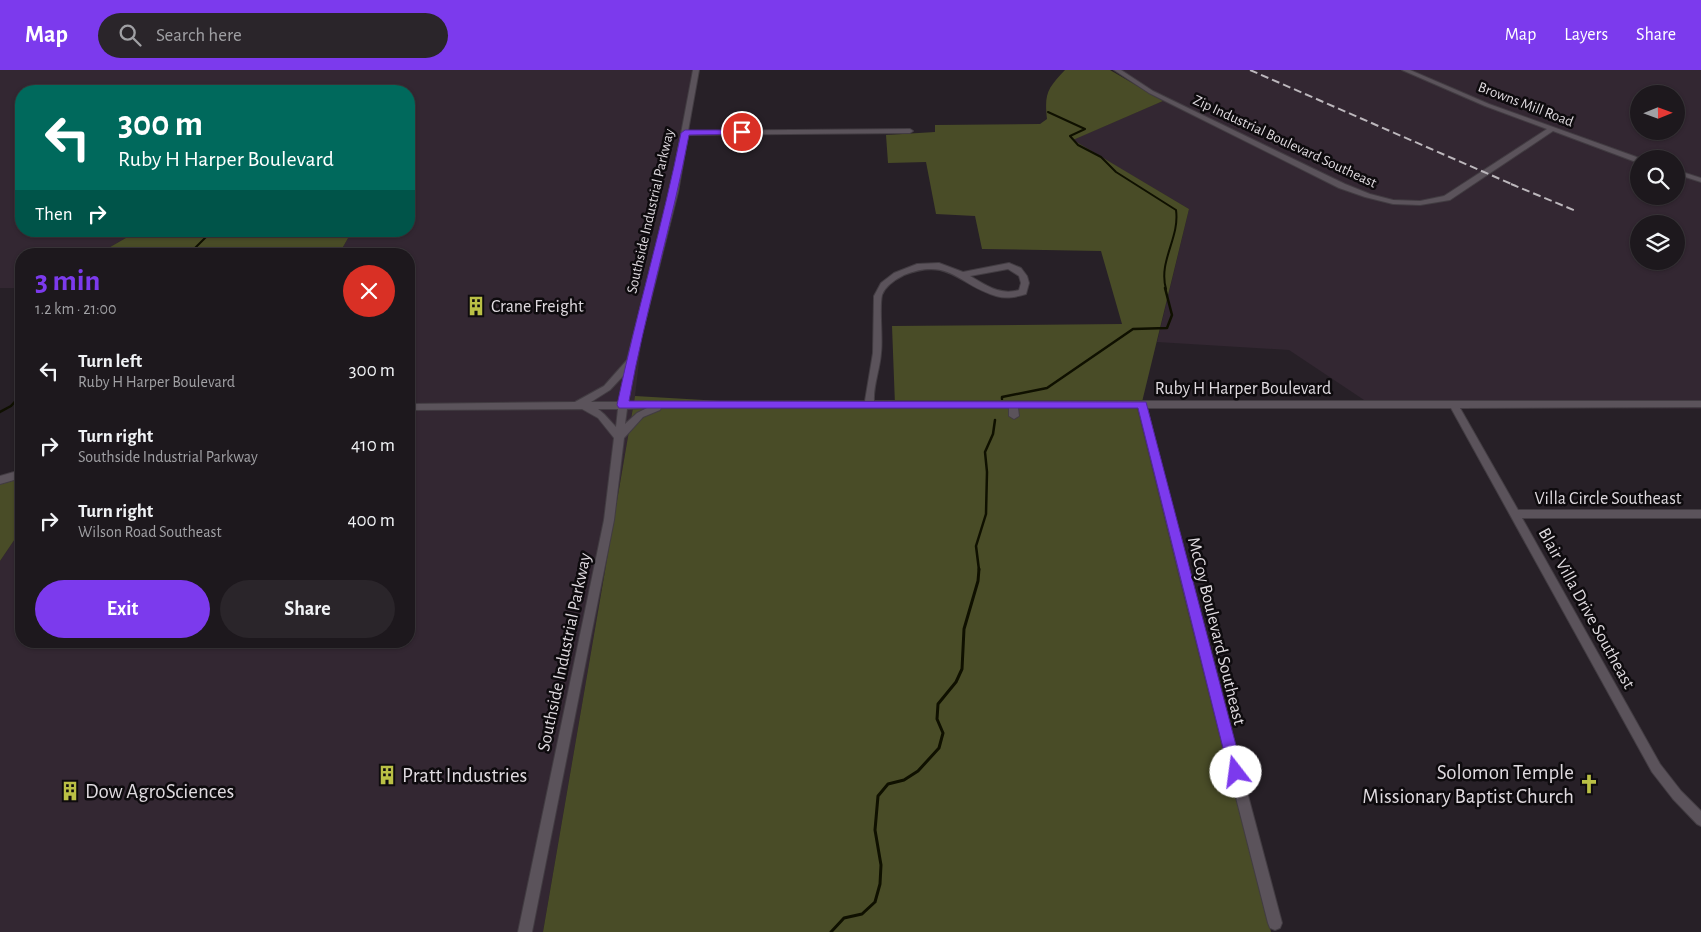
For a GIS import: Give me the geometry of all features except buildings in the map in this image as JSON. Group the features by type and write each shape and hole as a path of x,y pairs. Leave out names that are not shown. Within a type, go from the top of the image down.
{"street":[{"name":"Southside Industrial Parkway","path":"525,932 609,520 623,405 632,358 674,192 696,70"},
{"name":"Zip Industrial Boulevard Southeast","path":"1117,70 1151,92 1342,186 1370,198 1399,203 1430,202 1447,198 1551,129"},
{"name":"Browns Mill Road","path":"1405,70 1551,129 1630,157"},
{"path":"685,133 910,131"},
{"path":"1685,175 1701,180"},
{"path":"871,404 869,400 877,353 878,296 884,285 897,275 917,267 939,266 962,275 998,295 1011,297 1023,292 1026,284 1025,276 1009,266 962,275"},
{"name":"Southside Industrial Parkway","path":"576,406 606,391 618,380 632,358"},
{"name":"Ruby H Harper Boulevard","path":"415,407 871,404 1701,404"},
{"path":"619,437 640,415 666,405"},
{"path":"1012,405 1014,416"},
{"name":"McCoy Boulevard Southeast","path":"1142,405 1275,923"},
{"name":"Blair Villa Drive Southeast","path":"1454,405 1656,768 1677,795 1701,820"},
{"name":"Ruby H Harper Boulevard","path":"576,406 593,409 605,418 611,430 619,437"},
{"path":"0,480 15,476"},
{"name":"Villa Circle Southeast","path":"1515,514 1701,514"}],"shaded area":[{"path":"0,70 698,70 688,132 650,269 635,396 543,932 0,932 0,561 15,539 15,648 415,648 415,248 342,248 349,237 415,237 415,85 15,85 15,237 128,237 108,248 15,248 15,288 0,288"},
{"path":"1120,70 1701,70 1701,409 1373,406 1289,350 1157,342 1189,209 1072,140 1165,100"}],"green space":[{"path":"1065,70 1110,70 1163,101 1073,140 1189,209 1142,402 1271,932 543,932 635,396 792,405 895,405 892,326 1122,324 1101,251 982,249 975,216 936,214 926,162 888,163 886,135 935,132 935,125 1040,124 1047,119 1046,103 1048,92"},
{"path":"128,237 349,237 342,248 108,248"},
{"path":"15,475 15,539 0,561 0,479"}],"waterway":[{"path":"1048,112 1085,129 1070,136 1078,145 1101,157 1116,172 1176,210 1175,230 1165,269 1166,289"},
{"path":"195,248 206,237"},
{"path":"1002,399 1002,397 1047,388 1133,329 1167,328 1172,315 1165,288"},
{"path":"0,412 15,402"},
{"path":"979,570 976,546 986,514 987,472 985,452 993,434 995,420"},
{"path":"831,932 844,918 862,914 875,902 880,884 881,865 875,830 878,796 888,784 904,780 918,771 939,748 943,733 937,719 938,704 956,682 962,669 964,629 978,581 979,570"}],"railway":[{"path":"1250,70 1516,186"},
{"path":"1511,184 1576,211"}],"place":[{"name":"Crane Freight","path":"476,306"},
{"name":"Pratt Industries","path":"387,775"},
{"name":"Solomon Temple Missionary Baptist Church","path":"1589,784"},
{"name":"Dow AgroSciences","path":"70,791"}],"route":[{"path":"742,132 685,133 674,192 632,358 623,405 1142,405 1236,772"}]}
